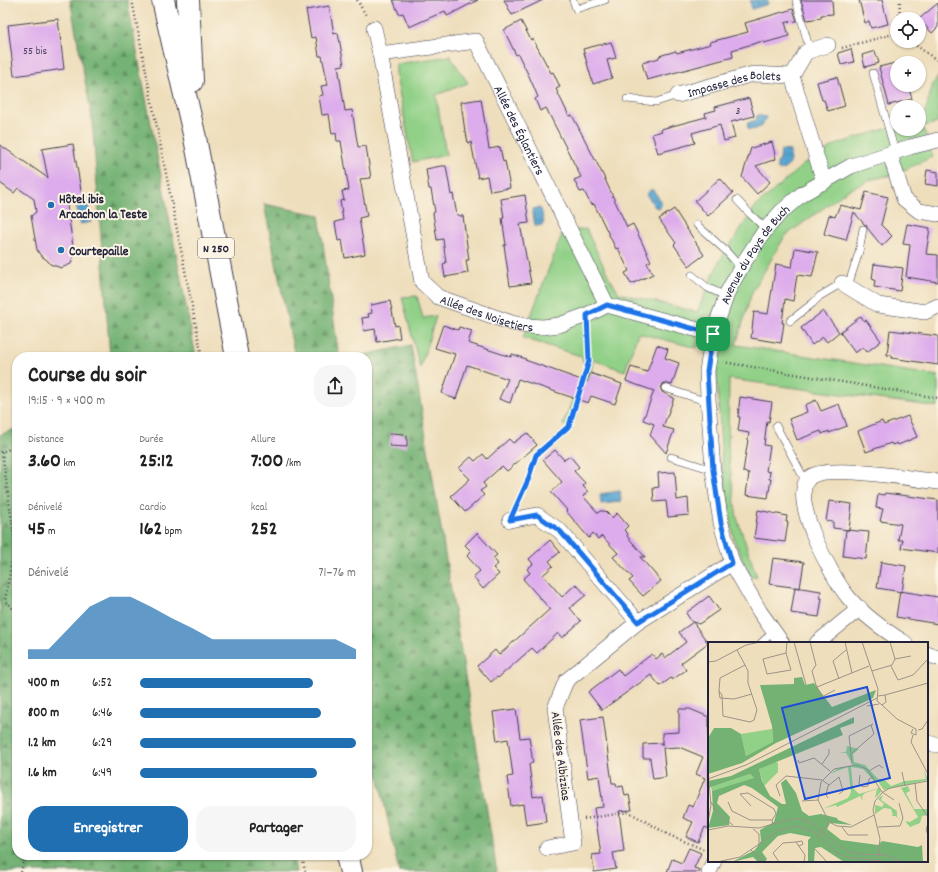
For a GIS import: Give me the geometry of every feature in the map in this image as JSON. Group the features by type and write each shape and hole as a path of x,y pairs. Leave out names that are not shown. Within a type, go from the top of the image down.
{"main road":[{"name":"N 250","path":"163,0 195,138 235,352"},
{"name":"N 250","path":"188,0 195,138"},
{"path":"348,860 351,872"}],"street":[{"name":"Allée des Noisetiers","path":"374,28 422,282 438,297 512,323 543,327 559,325 587,315 607,305"},
{"name":"Allée des Églantiers","path":"380,54 476,41 607,305"},
{"path":"810,51 828,45"},
{"name":"Impasse des Bolets","path":"810,51 806,52 792,76 824,182"},
{"name":"Impasse des Bolets","path":"678,95 753,74 792,76"},
{"name":"Avenue du Pays de Buch","path":"777,637 760,612 732,563 721,523 713,470 708,402 707,371 713,334 726,296 741,268 766,229 781,212 802,194 851,166 938,140"},
{"path":"892,153 904,199 919,211 938,214"},
{"path":"845,285 878,305 925,312 938,306"},
{"path":"607,305 713,334"},
{"path":"904,642 872,621 848,597 815,540 806,511 804,486 809,477 820,473 841,472 873,473 938,482"},
{"path":"510,520 537,515 560,531 638,622"},
{"name":"Allée des Albizzias","path":"547,848 573,843 555,708 566,681 638,622 732,563"},
{"path":"819,642 860,608"},
{"path":"928,654 938,658"},
{"path":"928,743 938,745"},
{"path":"709,872 714,862"}],"lane":[{"path":"573,0 576,9 605,0"},
{"path":"796,0 810,51"},
{"path":"873,73 892,153"},
{"path":"627,99 656,102 678,95"},
{"path":"737,200 766,229"},
{"path":"697,225 726,251 741,268"},
{"path":"790,321 820,296 845,285 859,252 863,229"},
{"path":"692,275 708,288 726,296"},
{"path":"665,388 708,402"},
{"path":"776,426 806,482"},
{"path":"671,457 713,470"},
{"path":"764,642 777,637"}],"path":[{"path":"132,0 201,352"},
{"path":"357,0 374,28"},
{"path":"899,12 900,0"},
{"path":"828,45 840,48 890,35"},
{"path":"920,48 938,61"},
{"path":"510,520 528,480 536,455 569,426 589,361 587,315"},
{"path":"709,360 938,398"},
{"path":"12,449 1,452 12,524"},
{"path":"12,560 5,600 12,608"},
{"path":"570,822 629,812 669,835 708,852"},
{"path":"21,872 24,860"},
{"path":"303,860 305,872"}],"green space":[{"path":"70,0 127,0 195,352 110,352 92,118"},
{"path":"450,56 468,83 436,95 446,155 413,162 396,76 396,64"},
{"path":"938,76 938,123 926,125 926,109 933,84"},
{"path":"890,127 890,136 926,135 932,157 896,174 873,179 848,190 785,236 752,292 736,345 938,376 938,407 729,379 728,452 737,518 757,577 751,577 734,540 722,464 716,361 724,322 704,314 697,348 638,333 625,371 593,360 591,372 572,426 563,425 585,366 581,356 523,338 562,234 571,231 586,229 609,277 619,293 697,312 719,262 755,207 805,163 835,145"},
{"path":"264,204 319,215 338,352 294,352"},
{"path":"417,296 423,318 436,316 420,368 402,297"},
{"path":"411,345 497,872 399,872 372,746 372,353"},
{"path":"12,430 12,860 294,860 296,872 0,872 0,435"}],"water":[{"path":"767,0 768,4 752,9 750,1"},
{"path":"757,115 766,117 763,123 760,127 755,129 748,129 747,123 756,120"},
{"path":"781,150 790,151 790,164 783,170 778,170 777,163 780,160"},
{"path":"652,189 662,202 660,208 655,207 646,194"},
{"path":"87,200 91,222 80,224 76,202"},
{"path":"532,209 541,209 544,223 537,226 535,225"},
{"path":"620,491 621,502 601,504 600,494"}],"building":[{"path":"393,0 478,0 447,16 445,11 409,27 403,13 399,14"},
{"path":"504,0 543,0 512,15"},
{"path":"801,0 832,0 833,14 821,15 821,18 807,20"},
{"path":"859,0 882,0 888,24 871,28 869,21 865,23"},
{"path":"938,3 938,27 932,33 926,27 926,13"},
{"path":"329,6 334,34 338,33 344,65 338,66 345,111 352,110 358,147 366,146 371,178 360,179 367,216 359,218 365,254 345,258 342,240 338,241 335,222 343,220 340,201 344,200 342,191 349,190 341,141 337,141 336,133 332,134 329,114 322,115 319,96 323,95 321,86 328,85 322,56 319,56 316,37 311,38 306,10"},
{"path":"793,9 797,21 785,22 789,36 764,43 763,41 732,50 733,57 647,80 642,63 676,51 677,53 748,32 745,23"},
{"path":"58,19 64,69 14,76 8,25"},
{"path":"521,21 531,40 533,39 551,73 553,72 560,87 556,89 569,116 572,115 603,175 627,227 633,224 651,261 647,263 653,274 631,284 625,273 629,271 618,248 616,249 594,204 591,205 584,191 580,192 574,180 581,177 546,108 540,111 535,99 538,97 529,76 518,54 516,55 504,30"},
{"path":"611,42 616,58 607,60 612,78 593,84 583,49"},
{"path":"851,49 854,62 841,65 838,53"},
{"path":"875,51 879,63 865,67 862,55"},
{"path":"890,64 890,92 910,92 912,99 890,100 889,105 879,67"},
{"path":"837,77 845,106 828,111 824,100 822,100 817,82"},
{"path":"749,98 754,116 731,122 735,138 724,141 720,125 692,133 695,143 658,153 652,134 662,131 661,129 706,117 705,113 716,110 715,107"},
{"path":"481,99 489,149 500,147 503,162 505,161 510,188 490,191 487,176 478,178 471,142 468,143 465,132 461,102"},
{"path":"772,142 776,159 756,166 770,182 757,194 742,177 751,148"},
{"name":"Hôtel ibis Arcachon la Teste","path":"73,144 82,196 66,199 74,253 71,264 61,268 50,264 37,250 31,216 36,212 34,199 18,188 14,193 0,183 0,145 48,178 42,149"},
{"path":"446,166 451,195 453,194 457,215 463,216 469,260 466,260 468,273 445,277 443,264 446,263 443,239 437,240 433,213 435,212 426,169"},
{"path":"927,170 938,172 938,186 925,184"},
{"path":"720,178 733,193 708,216 695,201"},
{"path":"866,192 888,197 881,225 892,236 882,246 854,212 846,240 824,234 829,215 835,217 840,205 861,210"},
{"path":"525,195 529,223 520,224 531,283 510,286 504,245 506,245 501,199"},
{"path":"674,209 704,255 689,266 674,245 676,243 659,219"},
{"path":"907,224 930,228 926,254 938,255 938,282 906,277 910,245 903,244"},
{"path":"795,248 818,252 812,277 797,275 793,301 785,299 781,343 751,338 754,312 768,314 776,264 792,267"},
{"path":"874,264 903,268 900,291 874,287 875,280 872,279"},
{"path":"390,301 395,326 398,325 400,338 377,342 375,329 364,331 362,318 369,317 368,314 372,313 371,305"},
{"path":"823,311 839,332 827,342 823,337 812,345 801,328"},
{"path":"861,316 864,321 866,320 881,341 867,352 863,347 855,353 840,332"},
{"path":"443,325 458,330 459,327 472,331 468,343 511,357 512,354 587,382 590,373 622,384 615,404 591,396 588,403 518,379 510,403 499,399 508,379 467,365 456,399 447,396 442,393 455,354 435,348"},
{"path":"890,330 938,336 938,365 892,358 892,355 887,355"},
{"path":"657,345 668,349 665,358 679,363 672,385 664,383 660,387 662,392 674,398 663,427 674,430 666,453 650,435 654,424 643,420 654,391 626,381 631,367 647,372"},
{"path":"740,397 772,402 769,422 767,421 764,445 770,446 766,471 770,472 769,479 771,479 768,498 746,495 749,473 743,472 749,433 738,431"},
{"path":"816,400 821,411 839,404 847,426 829,433 829,431 822,434 821,431 797,440 789,419 807,412 805,405"},
{"path":"908,416 917,437 898,445 897,443 892,445 891,443 866,452 858,431 882,421 884,425"},
{"path":"391,433 404,434 403,435 407,436 407,447 390,446"},
{"path":"527,433 537,445 507,471 502,466 483,483 486,487 480,491 484,495 465,512 451,496 470,479 459,468 471,457 475,461 483,454 487,459 509,439 513,443"},
{"path":"555,450 564,460 570,456 579,467 574,471 585,483 583,486 588,492 583,496 598,513 600,511 605,511 612,518 617,513 628,526 624,530 628,534 627,536 645,557 640,557 661,581 643,596 629,581 633,578 613,557 618,553 602,536 598,539 593,533 589,538 551,492 562,482 543,460"},
{"path":"675,472 677,500 688,498 689,515 668,517 666,501 654,502 653,488 659,487 658,473"},
{"path":"885,493 938,500 938,553 901,548 903,540 898,540 901,524 880,521 883,509 876,508 878,494 884,495"},
{"path":"829,501 852,504 849,530 833,528 833,522 826,521"},
{"path":"758,510 787,516 786,522 788,522 785,542 754,538"},
{"path":"846,530 869,532 866,559 843,556"},
{"path":"477,533 497,555 493,558 498,564 493,568 499,574 483,589 473,577 480,571 467,556 471,551 465,545"},
{"path":"550,540 560,552 549,561 553,566 543,575 562,597 576,584 586,595 570,608 581,621 562,638 558,633 537,653 532,648 498,678 497,677 491,682 477,666 495,650 499,655 550,609 523,579 530,573 527,569 533,564 529,559"},
{"path":"773,558 804,562 800,588 769,584"},
{"path":"881,562 906,566 902,592 877,588"},
{"path":"795,587 821,591 820,598 822,598 819,617 791,613"},
{"path":"900,591 938,597 938,624 896,617"},
{"path":"709,596 719,610 699,624 691,621 686,613"},
{"path":"693,622 708,643 681,663 686,670 660,686 651,675 602,710 588,692 618,669 623,676 652,654 656,659 662,654 665,658 686,642 679,632"},
{"path":"516,709 520,738 529,737 533,763 529,764 533,797 543,795 546,822 526,825 523,804 511,806 507,777 513,776 508,739 497,741 493,712"},
{"path":"679,709 690,709 708,717 708,828 705,827 698,842 686,837 693,822 683,818 688,805 693,807 705,778 696,774 703,757 679,747 663,748 666,777 653,779 650,758 643,758 643,744 662,743 662,733 679,732"},
{"path":"603,717 612,783 616,783 617,787 623,786 625,796 629,795 632,810 619,811 624,851 613,853 616,869 594,872 592,855 601,854 594,808 603,807 599,776 588,778 580,720"},
{"path":"689,848 701,853 694,868 700,870 700,872 667,872 672,859 682,863"}],"place":[{"name":"Hôtel ibis Arcachon la Teste","path":"51,205"},
{"name":"Courtepaille","path":"61,250"}],"route":[{"path":"607,305 713,334 707,371 713,470 721,523 732,563 638,622 560,531 537,515 510,520 528,480 536,455 569,426 589,361 587,315 607,305"}]}
